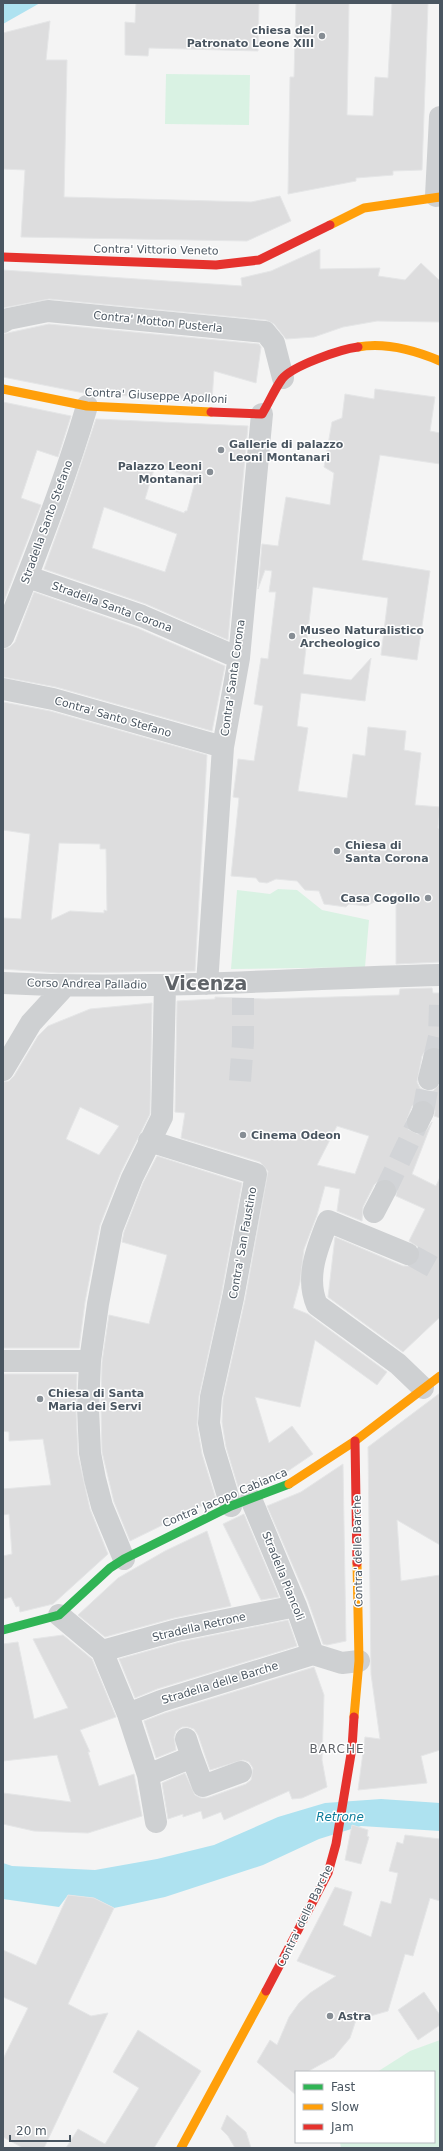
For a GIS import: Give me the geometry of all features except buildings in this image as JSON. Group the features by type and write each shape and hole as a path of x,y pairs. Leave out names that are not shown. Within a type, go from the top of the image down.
{"street":[{"path":"438,196 440,117"},
{"name":"Contra' Vittorio Veneto","path":"3,257 216,265 259,260 364,208 438,196"},
{"name":"Contra' Motton Pusterla","path":"3,322 8,319 48,311 265,332 274,343 283,378"},
{"path":"283,378 312,361 343,348 374,344 417,351 440,361"},
{"name":"Contra' Santa Corona","path":"207,984 223,747 239,658 262,414 283,378"},
{"name":"Contra' Giuseppe Apolloni","path":"3,389 87,406 144,410 262,414"},
{"name":"Stradella Santo Stefano","path":"3,637 28,577 77,440 87,406"},
{"name":"Stradella Santa Corona","path":"28,577 142,616 239,658"},
{"name":"Contra' Santo Stefano","path":"3,689 53,699 223,747"},
{"name":"Corso Andrea Palladio","path":"3,983 65,986 207,984 243,990 440,975"},
{"path":"124,1559 102,1506 90,1453 90,1360 98,1304 112,1229 132,1178 162,1117 165,985"},
{"path":"3,1070 30,1023 65,986"},
{"name":"Contra' San Faustino","path":"149,1141 256,1174 233,1298 211,1397 209,1423 214,1450 241,1502"},
{"path":"369,1226 385,1191"},
{"path":"408,1254 369,1226 328,1221 314,1262 311,1292 317,1305 398,1364 432,1382"},
{"path":"3,1361 90,1360"},
{"name":"Contra' Jacopo Cabianca","path":"59,1615 110,1568 124,1559 159,1540 241,1502 294,1482 355,1441 432,1382"},
{"name":"Contra' delle Barche","path":"181,2148 285,1957 328,1872 336,1844 346,1789 359,1661 355,1441"},
{"name":"Stradella Piancoli","path":"241,1502 296,1606 313,1654"},
{"name":"Stradella Retrone","path":"102,1651 177,1630 296,1606"},
{"path":"3,1630 59,1615 102,1651 128,1714 148,1775 156,1822"},
{"path":"313,1654 342,1663 359,1661"},
{"name":"Stradella delle Barche","path":"128,1714 161,1701 313,1654"},
{"path":"148,1775 189,1748 203,1786 241,1772"}],"green space":[{"path":"166,74 250,75 249,125 165,124"},
{"path":"278,889 297,890 322,910 369,920 365,967 231,969 237,890 270,894"},
{"path":"440,2040 440,2148 341,2148 340,2143 435,2143 435,2071 379,2071 410,2051"}],"water":[{"path":"3,3 40,3 3,24"},
{"name":"Retrone","path":"381,1799 440,1803 440,1831 361,1826 319,1839 263,1865 165,1897 114,1908 94,1898 68,1895 59,1907 3,1899 3,1863 12,1866 95,1870 157,1859 214,1845 278,1817 325,1803"}],"tunnel":[{"path":"240,1081 243,1042 243,998"},
{"path":"434,1059 439,1037 440,1005"},
{"path":"423,1112 429,1079"},
{"path":"385,1191 418,1122"},
{"path":"413,1256 440,1271"}],"traffic: fast":[{"path":"3,1630 59,1615 110,1568 124,1559 231,1506 289,1484"}],"traffic: slow":[{"path":"330,225 364,208 440,197"},
{"path":"358,347 389,346 410,350 440,361"},
{"path":"3,389 87,406 211,412"},
{"path":"289,1484 355,1441 440,1376"},
{"path":"354,1717 359,1661 357,1563"},
{"path":"181,2148 266,1991"}],"traffic: jam":[{"path":"3,257 216,265 259,260 330,225"},
{"path":"211,412 262,414 279,383 287,374 317,359 350,348 358,347"},
{"path":"355,1441 357,1563"},
{"path":"266,1991 328,1873 336,1844 352,1748 354,1717"}],"place":[{"name":"chiesa del Patronato Leone XIII","path":"322,36"},
{"name":"Gallerie di palazzo Leoni Montanari","path":"221,450"},
{"name":"Palazzo Leoni Montanari","path":"210,472"},
{"name":"Museo Naturalistico Archeologico","path":"292,636"},
{"name":"Chiesa di Santa Corona","path":"337,851"},
{"name":"Casa Cogollo","path":"428,898"},
{"name":"Cinema Odeon","path":"243,1135"},
{"name":"Chiesa di Santa Maria dei Servi","path":"40,1399"},
{"name":"Astra","path":"330,2016"}],"district":[{"name":"Vicenza","path":"206,983"},
{"name":"BARCHE","path":"337,1749"}]}
